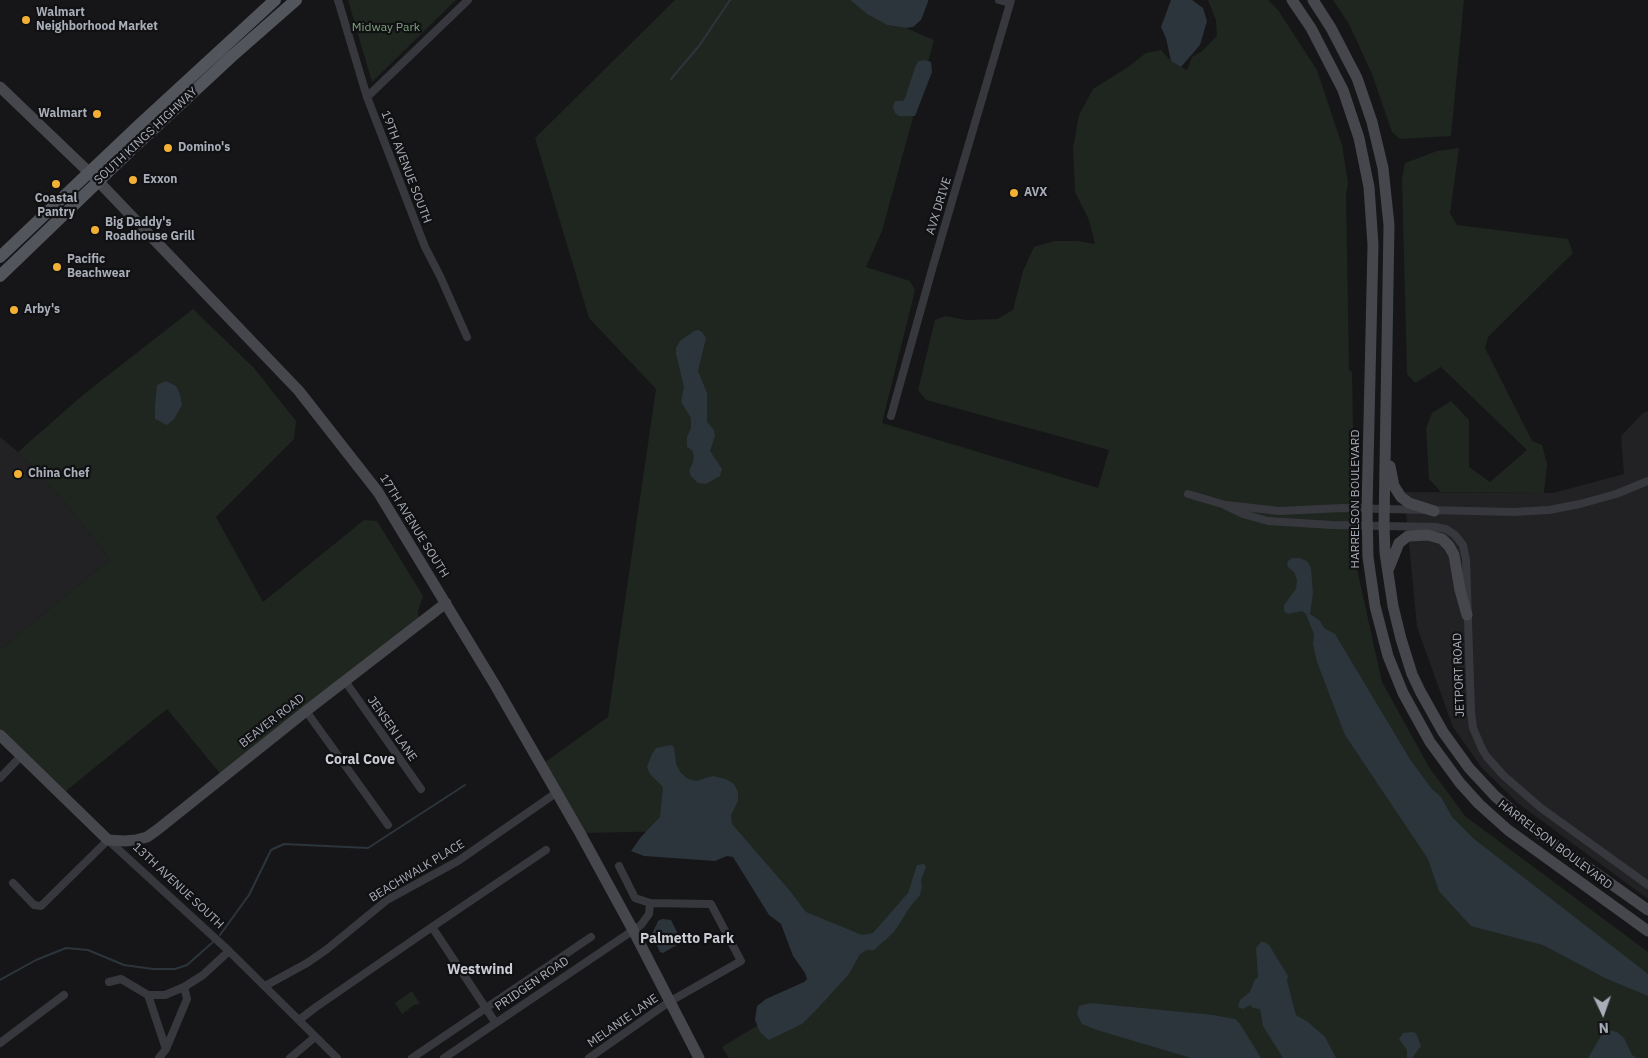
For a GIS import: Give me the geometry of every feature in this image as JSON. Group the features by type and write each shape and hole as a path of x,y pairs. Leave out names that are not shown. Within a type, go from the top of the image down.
{"main road":[{"name":"SOUTH KINGS HIGHWAY","path":"0,276 94,177 275,0"},
{"name":"SOUTH KINGS HIGHWAY","path":"2,252 94,177 296,0"},
{"name":"HARRELSON BOULEVARD","path":"1292,0 1311,28 1343,90 1359,138 1369,188 1373,245 1367,525 1375,606 1388,656 1415,717 1444,763 1479,804 1508,830 1648,932"},
{"name":"HARRELSON BOULEVARD","path":"1313,0 1331,28 1357,78 1372,122 1383,168 1389,225 1384,525 1387,575 1401,640 1412,674 1443,732 1483,783 1515,814 1648,910"},
{"name":"17TH AVENUE SOUTH","path":"0,87 94,177 299,391 378,492 495,685 633,930 698,1058"},
{"path":"1386,441 1392,479 1397,492 1409,503 1434,511"},
{"path":"1387,575 1394,551 1403,539 1412,535 1437,536 1449,546 1454,555 1460,590 1468,615"},
{"name":"BEAVER ROAD","path":"108,840 124,842 147,837 446,603"},
{"name":"13TH AVENUE SOUTH","path":"0,735 108,840"}],"street":[{"name":"19TH AVENUE SOUTH","path":"338,0 367,97 425,247 467,337"},
{"path":"367,97 468,0"},
{"name":"AVX DRIVE","path":"891,416 1011,2 999,0"},
{"path":"1188,494 1222,504 1279,511 1343,508 1514,512 1548,510 1598,500 1648,481"},
{"name":"JETPORT ROAD","path":"1222,504 1243,514 1268,521 1441,528 1450,531 1458,538 1463,545 1466,560 1470,712 1477,739 1487,757 1504,776 1541,808 1648,885"},
{"name":"JENSEN LANE","path":"345,681 421,789"},
{"path":"306,711 388,825"},
{"path":"0,778 21,756"},
{"name":"BEACHWALK PLACE","path":"264,986 307,963 326,950 387,900 458,861 556,793"},
{"path":"13,883 34,905 41,906 108,840"},
{"name":"13TH AVENUE SOUTH","path":"108,840 229,951 337,1058"},
{"path":"299,1020 432,926 546,850"},
{"path":"619,866 635,898 650,903"},
{"name":"PRIDGEN ROAD","path":"444,1058 641,925 649,914 650,903"},
{"name":"MELANIE LANE","path":"589,1058 669,1002 741,961 711,904 650,903"},
{"path":"432,926 495,1022"},
{"path":"412,1058 591,937"},
{"path":"109,982 121,979 148,994 165,995 184,987 203,975 229,951"},
{"path":"159,1058 166,1049 186,999 184,987"},
{"path":"148,994 166,1049"},
{"path":"0,1043 64,995"},
{"path":"290,1058 315,1037"}],"shaded area":[{"path":"850,0 928,0 928,2 921,20 913,27 906,28 887,25 867,14"},
{"path":"1171,0 1192,0 1203,8 1207,21 1200,45 1181,67 1171,61 1166,38 1161,27"},
{"path":"919,61 931,62 932,72 915,116 899,116 895,113 893,107 895,101 903,101 916,65"},
{"path":"698,330 706,338 698,371 707,393 707,422 714,430 715,436 710,451 722,469 720,476 706,484 698,483 691,476 689,470 694,456 692,450 687,447 691,418 681,402 684,387 676,354 676,348 680,341"},
{"path":"166,381 176,386 182,405 174,419 167,425 155,419 157,385"},
{"path":"1648,411 1648,899 1519,804 1482,768 1453,727 1417,627 1404,492 1553,493 1624,474 1621,436 1643,413"},
{"path":"0,437 18,452 65,502 110,559 0,650"},
{"path":"1292,558 1307,561 1311,568 1313,593 1310,614 1320,621 1324,628 1335,634 1411,761 1432,789 1441,797 1452,817 1474,839 1648,974 1648,996 1605,978 1543,945 1471,926 1439,891 1428,859 1345,735 1317,662 1313,644 1314,634 1306,614 1302,611 1288,614 1284,611 1284,605 1296,589 1297,580 1294,572 1288,567 1287,562"},
{"path":"671,745 674,747 676,764 681,773 688,779 696,781 713,776 726,779 734,784 738,792 738,801 731,815 732,824 806,912 862,935 873,933 908,893 917,865 924,864 926,867 921,880 920,895 894,932 874,950 867,950 860,954 849,974 802,1024 769,1040 760,1032 755,1020 757,1006 766,999 807,979 793,956 781,924 769,915 733,857 727,856 715,861 644,856 631,851 660,817 663,787 650,774 647,767 656,748"},
{"path":"662,919 671,920 682,942 663,953 660,952 652,934 658,921"},
{"path":"1261,942 1269,945 1288,976 1287,981 1296,1015 1308,1022 1325,1037 1336,1058 1283,1058 1263,1026 1260,1009 1253,1008 1250,1005 1243,1009 1238,1007 1240,1000 1250,992 1254,981 1258,977 1256,948"},
{"path":"1090,1003 1213,1015 1235,1019 1261,1058 1191,1058 1097,1030 1082,1024 1077,1014 1079,1006"},
{"path":"1605,1029 1617,1032 1624,1038 1632,1055 1637,1058 1588,1058"},
{"path":"1403,1033 1416,1033 1421,1046 1412,1058 1407,1058 1407,1050 1399,1039"}],"green space":[{"name":"Midway Park","path":"348,0 456,0 372,82"},
{"path":"675,0 850,0 867,14 887,25 906,28 934,40 882,231 866,267 910,281 915,290 882,423 1098,488 1109,450 926,400 918,390 935,320 946,316 966,320 997,319 1013,310 1023,271 1034,247 1054,241 1077,241 1095,244 1089,220 1075,192 1073,148 1079,115 1093,89 1146,53 1161,50 1171,61 1187,70 1192,57 1201,52 1217,36 1216,20 1208,0 1268,0 1278,10 1317,70 1342,145 1348,183 1346,194 1349,370 1352,372 1354,479 1352,482 1351,542 1382,682 1429,767 1465,816 1648,952 1648,1058 729,1058 722,1047 829,982 732,830 580,833 541,765 608,717 656,389 589,318 535,138"},
{"path":"1333,0 1464,0 1451,136 1400,139 1392,132 1372,74 1349,24"},
{"path":"1459,148 1450,213 1457,225 1568,239 1573,253 1488,337 1485,348 1532,441 1542,445 1547,464 1544,493 1441,492 1429,479 1426,428 1432,413 1451,401 1469,420 1469,467 1490,482 1527,450 1441,367 1415,383 1407,374 1402,179 1405,163 1437,151"},
{"path":"193,309 254,368 296,421 294,439 216,517 263,602 364,520 377,521 423,596 418,611 419,623 223,777 167,709 61,795 0,733 0,650 110,559 65,502 18,452 84,394"},
{"path":"412,991 420,1004 414,1005 402,1014 395,1003"}],"waterway":[{"path":"671,79 699,46 730,0"},
{"path":"220,935 249,895 271,850 284,844 368,848 465,785"},
{"path":"0,980 36,960 66,948 88,950 124,965 153,969 175,969 187,965 213,942"}],"place":[{"name":"Walmart Neighborhood Market","path":"26,20"},
{"name":"Walmart","path":"97,114"},
{"name":"Domino's","path":"168,148"},
{"name":"Exxon","path":"133,180"},
{"name":"Coastal Pantry","path":"56,184"},
{"name":"AVX","path":"1014,193"},
{"name":"Big Daddy's Roadhouse Grill","path":"95,230"},
{"name":"Pacific Beachwear","path":"57,267"},
{"name":"Arby's","path":"14,310"},
{"name":"China Chef","path":"18,474"}],"district":[{"name":"Coral Cove","path":"360,760"},
{"name":"Palmetto Park","path":"687,939"},
{"name":"Westwind","path":"480,970"}]}
